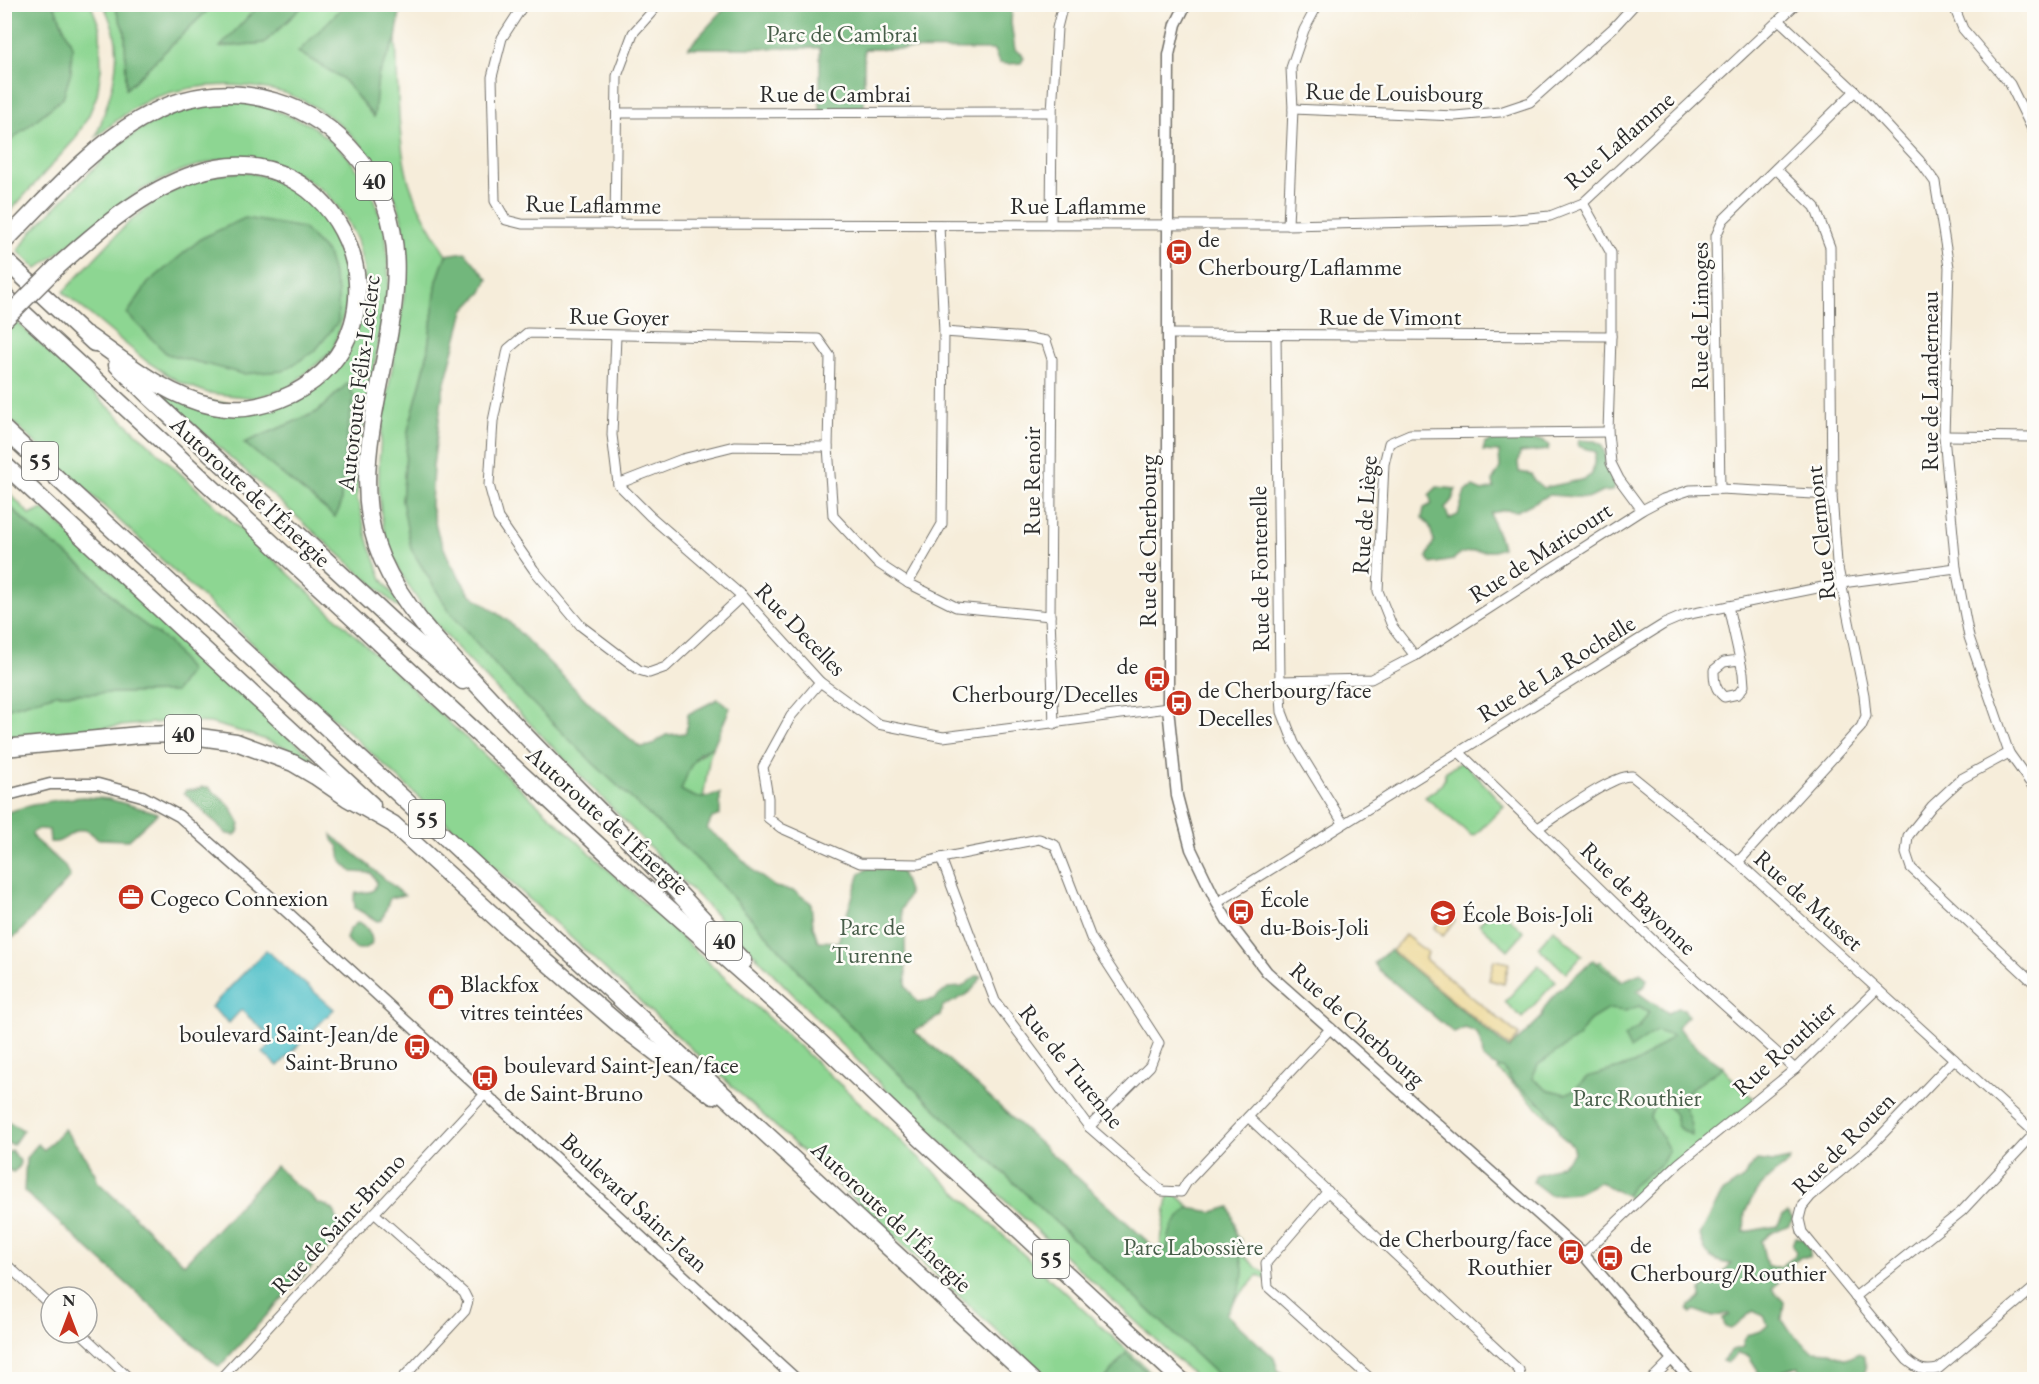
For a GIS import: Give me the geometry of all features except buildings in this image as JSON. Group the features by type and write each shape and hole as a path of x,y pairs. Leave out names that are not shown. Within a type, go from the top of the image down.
{"highway":[{"name":"Autoroute Félix-Leclerc","path":"9,237 91,155 117,133 152,112 182,100 229,94 274,101 310,116 344,142 369,172 382,197 392,226 395,250 394,302 367,471 368,504 376,543 391,577 410,607 512,722 820,1042"},
{"path":"4,320 55,269 108,224 148,195 197,173 231,166 270,171 303,186 331,211 352,250 357,274 357,300 352,323 342,346 328,366 310,383 267,404 222,407 185,397 163,387 87,335"},
{"path":"4,259 394,624 512,722"},
{"name":"Autoroute de l'Énergie","path":"4,295 612,858 820,1042 1181,1380"},
{"name":"Autoroute de l'Énergie","path":"4,429 1032,1380"},
{"path":"4,464 393,824"},
{"name":"40","path":"4,748 152,734 190,734 225,740 293,763 393,824 515,934 645,1045 778,1144"}],"street":[{"name":"Rue Laflamme","path":"524,4 502,38 492,76 495,201 506,220 522,224 615,225 1288,225 1506,220 1551,216 1583,203 1796,4"},
{"path":"615,225 617,76 633,33 659,4"},
{"path":"1051,225 1052,112 1057,28 1063,4"},
{"name":"Rue de Cherbourg","path":"1186,4 1176,24 1169,55 1168,708 1177,796 1191,849 1227,920 1267,972 1583,1254 1690,1380"},
{"path":"1288,225 1293,109 1291,68 1304,30 1318,4"},
{"name":"Rue de Louisbourg","path":"1293,109 1455,116 1500,112 1530,102 1613,28 1635,4"},
{"path":"1958,4 1955,9 1963,29 2010,84 2034,133"},
{"name":"Rue de Landerneau","path":"1780,21 1855,91 1919,160 1935,182 1949,267 1944,436 1956,568 1969,637 2009,753 2034,788"},
{"name":"Rue de Limoges","path":"1720,489 1716,236 1723,220 1855,91"},
{"name":"Rue de Cambrai","path":"617,113 1052,112"},
{"name":"Rue Clermont","path":"1738,862 1861,727 1866,716 1837,563 1832,495 1830,247 1815,207 1776,169"},
{"path":"1583,203 1611,253 1608,432 1611,463 1619,479 1641,510"},
{"path":"908,583 942,524 944,332 939,225"},
{"name":"Rue Renoir","path":"944,332 1030,338 1046,342 1052,359 1050,616 1054,724"},
{"name":"Rue Goyer","path":"742,596 666,667 650,674 639,670 581,626 534,570 498,518 489,485 493,421 508,349 527,333 818,339 830,356 828,447 833,516 876,561 908,583 956,607 1050,616"},
{"name":"Rue de Vimont","path":"1168,334 1611,336"},
{"name":"Rue de Fontenelle","path":"1276,335 1282,712 1294,743 1342,823"},
{"path":"616,336 612,435 618,484 682,459 734,446 828,447"},
{"name":"Rue de Liège","path":"1414,656 1392,626 1378,591 1384,464 1389,443 1410,434 1608,432"},
{"path":"1944,436 2034,437"},
{"name":"Rue Decelles","path":"618,484 650,516 742,596 820,682 878,724 943,737 1168,708"},
{"name":"Rue de Maricourt","path":"1280,681 1371,679 1414,656 1641,510 1663,499 1690,490 1720,489 1832,495"},
{"name":"Rue de La Rochelle","path":"1217,903 1664,624 1684,615 1842,583 1956,568"},
{"path":"1728,606 1739,660"},
{"path":"820,682 791,716 763,767 768,798 768,818 782,828 860,863 919,864 1039,838 1054,845 1091,938 1159,1043 1150,1066 1089,1127"},
{"name":"Rue de Bayonne","path":"1459,752 1664,951 1795,1069"},
{"path":"2009,753 1961,779 1932,806 1908,836 1906,854 1911,868 2034,983"},
{"name":"Rue de Musset","path":"1538,828 1618,777 1632,776 1738,862 2034,1133"},
{"name":"Boulevard Saint-Jean","path":"4,796 41,786 66,783 90,784 130,792 169,809 216,847 797,1380"},
{"name":"Rue de Turenne","path":"941,858 995,1000 1089,1127 1162,1191 1181,1192 1187,1182 1331,1028"},
{"name":"Rue Routhier","path":"1583,1254 1679,1163 1795,1069 1877,989"},
{"name":"Rue de Rouen","path":"1953,1059 1873,1144 1811,1196 1802,1207 1799,1219 1802,1232 1907,1360 1918,1369 1928,1371 1938,1369 2034,1288"},
{"name":"Rue de Saint-Bruno","path":"219,1380 485,1094"},
{"path":"1248,1117 1519,1370 1521,1380"},
{"path":"1855,1297 1962,1211 2034,1133"},
{"path":"1328,1191 1266,1263 1268,1287 1372,1380"},
{"path":"374,1213 464,1293 468,1301 465,1311 401,1380"},
{"path":"4,1262 39,1295"},
{"path":"94,1345 131,1380"},
{"path":"1651,1380 1672,1359"}],"green space":[{"path":"5,4 54,5 72,46 71,72 63,98 5,145"},
{"path":"346,4 401,5 396,39 378,76 374,117 342,78 298,52"},
{"name":"Parc de Cambrai","path":"1015,4 1012,8 1011,23 1015,50 1024,58 1021,63 999,63 994,50 864,49 864,112 820,113 820,48 688,48 728,5"},
{"path":"54,5 91,5 100,28 101,69 97,95 75,139 5,217 5,145 62,98 72,46"},
{"path":"104,5 114,5 125,33 127,88 213,5 259,5 221,47 264,43 304,5 346,5 299,52 342,78 373,116 378,76 396,39 400,124 407,175 419,206 446,255 437,281 426,362 408,431 402,501 593,763 705,867 828,1003 905,1080 1222,1379 1198,1379 895,1099 502,695 427,612 397,565 387,540 381,513 379,465 381,441 406,269 404,230 390,187 359,143 341,125 296,97 257,87 228,85 199,87 156,97 124,115 96,137 105,112 117,58 114,31"},
{"path":"114,5 213,5 126,89 125,33"},
{"path":"259,5 304,5 264,43 220,47"},
{"path":"222,101 261,104 311,125 346,154 370,188 386,233 389,280 360,451 357,497 367,537 382,579 401,606 399,608 165,399 167,396 275,409 359,325 364,297 364,269 357,240 344,215 326,193 303,177 268,161 221,159 183,170 141,190 37,269 18,251 33,230 113,149 142,128 179,110","holes":["348,383 354,398 348,426 340,507 335,516 245,444 317,412"]},
{"path":"244,171 287,182 333,224 344,247 350,294 333,350 288,388 255,398 208,393 179,382 146,361 63,292 126,225 157,199 202,177"},
{"path":"245,218 303,228 327,253 338,292 338,322 315,351 283,371 243,374 167,354 127,314 148,283 202,238"},
{"name":"Parc de Turenne","path":"465,252 488,279 482,292 464,311 443,390 433,466 431,506 438,534 450,562 469,593 508,621 595,709 640,747 650,746 666,735 686,733 688,714 718,699 730,708 713,747 699,753 690,767 681,790 700,798 720,793 720,815 712,818 707,829 775,887 794,891 811,903 813,926 818,941 838,942 860,873 869,868 901,871 909,894 901,910 905,936 906,987 918,1002 935,999 948,988 962,987 976,976 981,976 971,991 943,1006 940,1016 914,1031 1157,1250 1167,1249 1173,1226 1188,1208 1213,1212 1230,1207 1236,1236 1241,1240 1243,1275 1238,1293 1226,1314 1274,1358 1278,1370 1290,1379 1222,1379 905,1080 828,1003 705,867 593,763 504,675 449,611 411,549 402,501 408,431 426,362 437,281 446,255"},
{"path":"4,310 1158,1379 1154,1379 1126,1353 1105,1379 1049,1379 5,415"},
{"path":"348,383 354,398 348,426 340,507 335,517 244,443 317,412"},
{"path":"1495,440 1543,440 1549,446 1548,450 1520,453 1518,462 1519,472 1531,474 1543,488 1585,479 1592,474 1596,452 1578,446 1579,440 1595,441 1601,444 1605,453 1606,467 1615,486 1612,491 1602,492 1590,498 1549,495 1517,511 1505,510 1491,513 1502,548 1494,551 1459,554 1453,560 1431,564 1427,557 1434,541 1429,525 1422,518 1424,508 1432,504 1429,495 1437,487 1456,489 1452,500 1445,508 1449,519 1458,515 1465,491 1473,487 1482,491 1494,488 1493,480 1500,468 1499,452 1483,451 1485,443"},
{"path":"4,487 30,515 43,509 313,758 311,761 285,747 210,723 174,721 5,737 5,709 56,694 174,692 168,642 130,614 90,572 32,528 5,501"},
{"path":"4,501 32,528 90,572 130,614 168,642 190,671 175,692 56,694 5,709"},
{"path":"713,747 703,799 694,798 680,790 695,760"},
{"path":"1463,761 1504,806 1472,836 1425,797 1442,784 1445,772"},
{"path":"208,787 230,806 240,824 235,835 227,834 184,793 186,790"},
{"path":"83,797 109,799 158,813 129,840 97,839 90,832 78,830 62,840 50,842 49,830 35,830 32,834 34,839 64,865 70,877 18,934 5,940 5,813 43,802"},
{"path":"332,835 404,895 390,898 382,920 377,921 355,908 356,893 372,891 376,886 376,881 371,873 352,872 341,861 339,847"},
{"path":"1496,906 1524,932 1508,950 1479,924"},
{"path":"358,922 367,928 372,938 371,945 364,949 356,949 346,939 349,930"},
{"path":"1554,929 1582,955 1566,973 1538,947"},
{"name":"Parc Routhier","path":"1390,950 1509,1049 1542,1017 1544,1008 1557,992 1593,960 1620,982 1641,973 1647,979 1645,986 1637,991 1668,1013 1677,1008 1684,1009 1688,1016 1677,1027 1700,1050 1723,1067 1681,1096 1690,1121 1692,1136 1678,1127 1675,1115 1664,1101 1654,1107 1650,1117 1669,1150 1662,1163 1632,1186 1626,1195 1599,1182 1577,1193 1550,1195 1533,1182 1536,1175 1557,1167 1574,1153 1572,1145 1560,1135 1545,1107 1512,1081 1504,1069 1483,1058 1477,1033 1465,1028 1454,1033 1378,969 1374,963","holes":["1639,1006 1649,1012 1639,1027 1624,1037 1630,1049 1656,1031 1673,1036 1637,1063 1587,1077 1566,1094 1546,1089 1532,1078 1538,1065 1578,1037 1590,1020 1608,1009 1625,1011"]},
{"name":"Parc Routhier","path":"1600,961 1720,1069 1723,1067 1735,1082 1756,1101 1632,1202 1626,1195 1628,1192 1497,1069"},
{"path":"1538,965 1556,981 1522,1018 1505,1002"},
{"path":"4,1119 23,1130 13,1145 5,1142"},
{"path":"64,1129 88,1160 97,1181 184,1264 276,1166 317,1203 333,1210 337,1218 339,1237 219,1367 24,1191 26,1158 38,1144 44,1150"},
{"path":"11,1150 20,1161 19,1167 13,1172 5,1168 5,1155"},
{"path":"1790,1159 1764,1183 1753,1197 1745,1213 1744,1232 1777,1226 1783,1215 1788,1213 1793,1219 1789,1225 1771,1233 1761,1241 1767,1267 1780,1267 1794,1257 1796,1252 1792,1245 1795,1237 1803,1239 1810,1250 1809,1257 1801,1257 1786,1267 1785,1275 1772,1289 1784,1302 1782,1319 1789,1330 1812,1351 1830,1352 1846,1359 1859,1353 1865,1357 1866,1368 1863,1379 1796,1379 1800,1372 1799,1366 1768,1379 1750,1379 1759,1372 1749,1356 1738,1353 1727,1363 1722,1361 1732,1350 1744,1347 1743,1341 1746,1335 1761,1331 1768,1325 1764,1316 1753,1311 1731,1329 1725,1327 1723,1318 1730,1315 1729,1313 1713,1317 1694,1310 1691,1313 1688,1309 1701,1298 1701,1290 1731,1264 1710,1257 1700,1235 1722,1193 1744,1178 1748,1169 1757,1160 1774,1162"},
{"name":"Parc Labossière","path":"1169,1192 1177,1195 1257,1268 1267,1273 1267,1280 1258,1275 1224,1312 1159,1253"},
{"path":"1126,1353 1154,1379 1105,1379"}],"sand":[{"path":"1446,915 1452,915 1455,921 1443,936 1434,928"},
{"path":"1405,935 1427,952 1425,959 1519,1035 1510,1047 1392,951"},
{"path":"1494,960 1509,963 1504,984 1489,980"}],"water":[{"path":"266,950 334,1009 278,1066 263,1053 274,1040 241,1010 229,1023 211,1007"}],"place":[{"name":"de Cherbourg/Laflamme","path":"1179,252"},
{"name":"de Cherbourg/Decelles","path":"1157,679"},
{"name":"de Cherbourg/face Decelles","path":"1179,703"},
{"name":"Cogeco Connexion","path":"131,897"},
{"name":"École du-Bois-Joli","path":"1241,912"},
{"name":"École Bois-Joli","path":"1443,913"},
{"name":"Blackfox vitres teintées","path":"441,997"},
{"name":"boulevard Saint-Jean/de Saint-Bruno","path":"417,1047"},
{"name":"boulevard Saint-Jean/face de Saint-Bruno","path":"485,1078"},
{"name":"de Cherbourg/face Routhier","path":"1571,1252"},
{"name":"de Cherbourg/Routhier","path":"1610,1258"}]}
